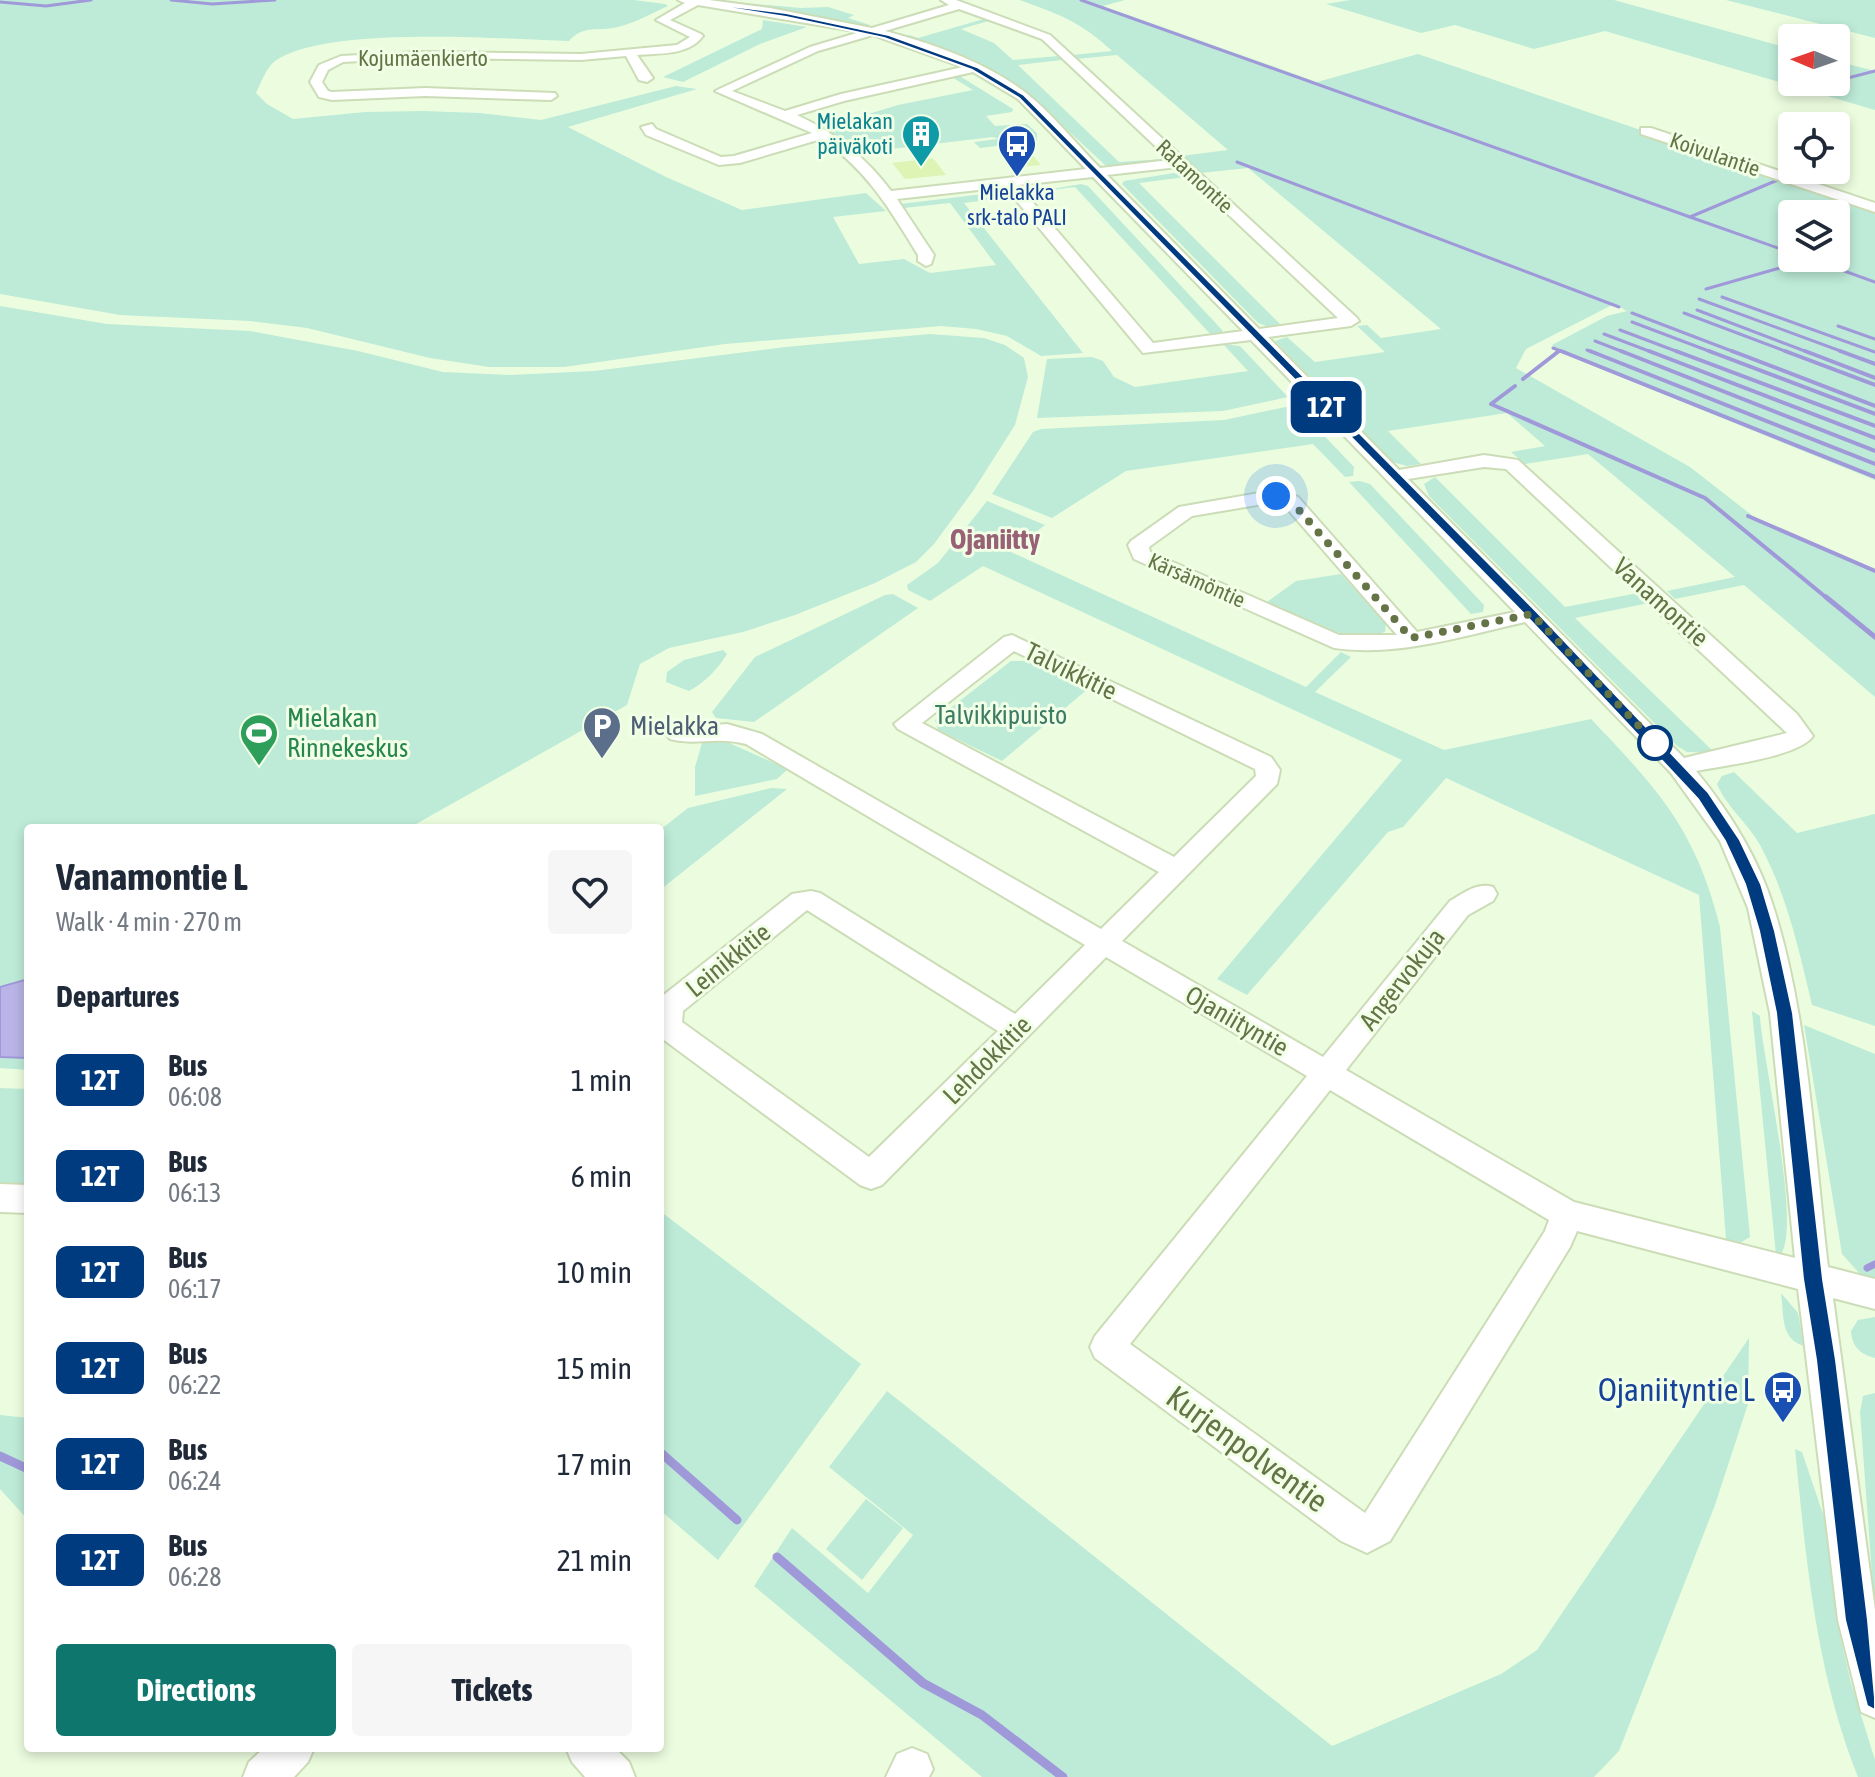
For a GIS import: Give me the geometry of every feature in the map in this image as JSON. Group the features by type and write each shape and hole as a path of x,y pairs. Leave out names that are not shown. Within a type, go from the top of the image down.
{"street":[{"path":"690,1 867,31 914,44 975,68 1022,96 1532,614 1703,796 1732,840 1753,884 1767,931 1784,1013 1813,1279 1826,1360 1857,1620 1875,1698"},
{"name":"Kojumäenkierto","path":"551,96 445,92 332,96 323,94 316,82 323,68 341,59 419,55 545,58 671,50 695,41 697,36 691,30 661,21 690,1"},
{"path":"926,261 926,255 887,196 854,156 823,134 721,91 790,58 953,3"},
{"name":"Ratamontie","path":"953,3 1046,37 1351,321 1255,334"},
{"path":"630,54 643,77 647,78"},
{"path":"784,115 841,98 975,68"},
{"path":"647,127 651,132 719,161 735,160 823,134"},
{"name":"Koivulantie","path":"1646,131 1875,208"},
{"path":"887,196 1180,163"},
{"path":"1009,183 1149,349 1255,334"},
{"name":"Vanamontie","path":"1394,476 1484,461 1511,464 1789,719 1801,736 1785,744 1679,767"},
{"name":"Kärsämöntie","path":"1411,638 1291,501 1284,498 1276,496 1186,511 1138,545 1141,555 1334,641 1365,646 1411,638 1532,614"},
{"name":"Talvikkitie","path":"1104,944 1268,778 1268,770 1263,763 1012,642 906,724 1175,869"},
{"name":"Ojaniityntie","path":"678,734 727,731 754,739 1567,1214 1875,1294"},
{"name":"Angervokuja","path":"1328,1073 1459,908 1484,894"},
{"name":"Leinikkitie","path":"871,1176 669,1028 667,1017 671,1005 801,901 811,900 1017,1029"},
{"name":"Lehdokkitie","path":"871,1176 1104,944"},
{"name":"Kurjenpolventie","path":"1328,1073 1107,1347 1354,1528 1367,1534 1377,1528 1559,1237 1567,1214"},
{"path":"0,1198 24,1199"},
{"path":"264,1777 290,1752"},
{"path":"590,1752 614,1777"}],"green space":[{"path":"0,0 634,0 665,4 668,6 631,23 586,30 569,41 416,37 333,42 300,50 275,61 256,93 267,104 293,119 365,112 423,111 541,120 676,86 697,89 568,127 666,177 742,210 866,193 886,211 833,217 859,264 904,259 930,273 996,265 950,203 904,208 900,204 1008,191 1011,197 964,203 1083,353 1041,356 1007,336 941,326 725,344 564,367 489,367 430,358 307,328 250,321 120,315 0,294"},
{"path":"712,0 801,8 828,7 854,15 848,18 870,25 858,26"},
{"path":"1020,0 1125,0 1103,6 1317,82 1418,54 1778,177 1778,184 1799,184 1846,200 1778,200 1778,272 1850,272 1850,201 1875,210 1875,480 1559,352 1552,345 1607,316 1627,311 1614,304 1526,349 1516,368 1690,467 1758,520 1875,572 1875,697 1744,585 1675,599 1667,591 1735,577 1588,454 1525,464 1511,452 1545,446 1507,413 1388,431 1421,464 1407,466 1392,462 1275,341 1287,337 1315,362 1385,352 1357,326 1367,325 1381,338 1441,329 1248,168 1201,173 1181,156 1228,150 1117,55 1076,59 1072,55 1112,51 1079,26"},
{"path":"1350,0 1614,0 1778,45 1778,82 1605,31 1534,49 1455,25 1421,33 1326,4"},
{"path":"1726,0 1875,0 1875,38 1850,32 1850,24 1820,24"},
{"path":"987,18 992,20 961,29 994,43 1013,60 1058,56 1062,60 1018,65 1119,162 1163,159 1122,166 1105,165 1022,88 986,68 906,38 909,35 918,38"},
{"path":"763,20 807,27 760,44 683,82 663,77 762,29"},
{"path":"1850,65 1875,71 1875,110 1827,96 1850,96"},
{"path":"958,75 1013,109 1012,112 986,116 995,126 1027,124 1037,133 1037,141 980,148 974,142 998,139 993,137 857,153 822,128 898,105 973,90 950,76"},
{"path":"1174,173 1186,177 1139,183 1283,327 1272,328 1258,323 1122,184 1124,181"},
{"path":"1081,184 1088,186 1223,331 1212,336 1075,187 1028,193"},
{"path":"0,306 107,324 250,331 358,351 443,372 510,375 594,371 785,347 930,334 984,338 1005,345 1024,358 1028,377 1015,425 973,491 934,544 916,562 875,583 795,615 743,632 669,648 640,664 627,705 416,824 24,824 24,1070 0,1068"},
{"path":"1223,344 1240,346 1288,397 1223,411 1037,418 1047,359 1092,357 1103,361 1114,377 1135,387 1248,371"},
{"path":"1295,405 1354,467 1353,476 1345,477 1313,444 1126,471 1052,518 992,494 1033,432 1041,429 1224,420"},
{"path":"1435,477 1565,607 1638,593 1649,603 1575,618 1715,753 1687,752 1677,746 1429,496 1424,484"},
{"path":"1349,482 1370,484 1484,605 1483,612 1471,614"},
{"path":"987,501 1045,525 1011,552 1306,687 1341,652 1351,657 1315,692 1444,750 1591,719 1636,767 1672,813 1699,863 1710,893 1720,927 1750,1237 1740,1243 1726,1239 1699,895 1446,778 1403,827 1388,832 1247,995 1217,979 1402,760 983,566 930,601 908,590 907,585 938,563"},
{"path":"1341,574 1386,624 1385,632 1370,635 1340,633 1267,602 1296,581"},
{"path":"893,594 918,608 754,722 716,718 712,712 755,657 885,595"},
{"path":"723,650 727,654 719,665 689,691 666,682 667,672 684,660"},
{"name":"Talvikkipuisto","path":"1011,661 1029,661 1089,688 1002,761 938,730 935,720"},
{"path":"727,742 788,769 777,779 695,796 695,767 702,743"},
{"path":"1734,772 1797,833 1875,814 1875,1026 1812,1005 1778,883 1755,837 1726,801 1717,784 1722,776"},
{"path":"771,788 787,789 664,887 664,827 688,808"},
{"path":"1752,1011 1760,1016 1784,1179 1786,1239 1780,1255 1776,1255"},
{"path":"1804,1025 1875,1054 1875,1280 1860,1274 1842,1254"},
{"path":"0,1088 24,1089 24,1184 0,1182"},
{"path":"664,1214 861,1364 718,1560 664,1513"},
{"path":"1781,1293 1798,1313 1804,1346 1796,1343 1787,1332"},
{"path":"1875,1317 1875,1358 1858,1349 1851,1331 1858,1320"},
{"path":"1749,1338 1748,1404 1715,1505 1619,1751 1594,1777 982,1777 754,1586 792,1528 868,1593 913,1535 829,1467 887,1391 1332,1746 1501,1674 1537,1650"},
{"path":"1875,1393 1875,1615 1860,1412 1863,1396"},
{"path":"0,1415 24,1418 24,1516 0,1489"},
{"path":"1795,1449 1802,1452 1824,1517 1840,1636 1875,1760 1875,1777 1858,1777 1832,1697 1815,1615"},
{"path":"866,1499 903,1528 862,1580 826,1549"}],"shaded area":[{"path":"24,980 24,1058 0,1057 0,987"}],"building":[{"path":"1026,147 1041,165 1019,167 1003,150"},
{"name":"Mielakan päiväkoti","path":"933,158 946,175 905,179 892,163"}],"waterway":[{"path":"0,2 46,6 91,0"},
{"path":"171,0 212,4 275,0"},
{"path":"1081,0 1690,217"},
{"path":"1850,77 1875,71"},
{"path":"1237,162 1619,307"},
{"path":"1690,217 1778,180"},
{"path":"1690,217 1778,248"},
{"path":"1706,289 1811,259 1875,282"},
{"path":"1722,297 1875,352"},
{"path":"1699,299 1846,353"},
{"path":"1697,310 1810,353"},
{"path":"1632,313 1737,353"},
{"path":"1684,313 1790,353"},
{"path":"1632,322 1714,353"},
{"path":"1838,326 1875,339"},
{"path":"1620,330 1681,353"},
{"path":"1604,334 1654,353"},
{"path":"1595,341 1626,353"},
{"path":"1553,348 1566,353"},
{"path":"1587,350 1595,353"},
{"path":"1523,379 1559,351 1556,353"},
{"path":"1561,351 1566,353"},
{"path":"1590,351 1875,464"},
{"path":"1621,351 1875,451"},
{"path":"1649,351 1875,438"},
{"path":"1676,351 1875,426"},
{"path":"1709,351 1875,414"},
{"path":"1732,351 1875,406"},
{"path":"1785,351 1875,385"},
{"path":"1805,351 1875,378"},
{"path":"1840,351 1875,364"},
{"path":"1566,353 1875,477"},
{"path":"1515,386 1491,404 1705,498 1828,599"},
{"path":"1748,516 1875,571"},
{"path":"1826,597 1875,637"},
{"path":"1867,1268 1875,1264"},
{"path":"0,1456 24,1467"},
{"path":"664,1456 737,1520"},
{"path":"777,1557 923,1683 982,1715 1063,1777"}],"bus line":[{"name":"12T","path":"683,0 786,15 886,36 975,68 1022,96 1532,614 1679,767 1720,820 1743,861 1761,908 1784,1013 1813,1279 1826,1360 1857,1620 1875,1698"}],"place":[{"name":"Mielakan päiväkoti","path":"921,168"},
{"name":"Mielakka srk-talo PALI","path":"1017,178"},
{"name":"Mielakka","path":"602,760"},
{"name":"Mielakan Rinnekeskus","path":"259,767"},
{"name":"Ojaniityntie L","path":"1783,1424"}],"district":[{"name":"Ojaniitty","path":"995,539"}],"route":[{"path":"1276,496 1291,501 1411,638 1532,614 1659,747 1655,743"}]}
